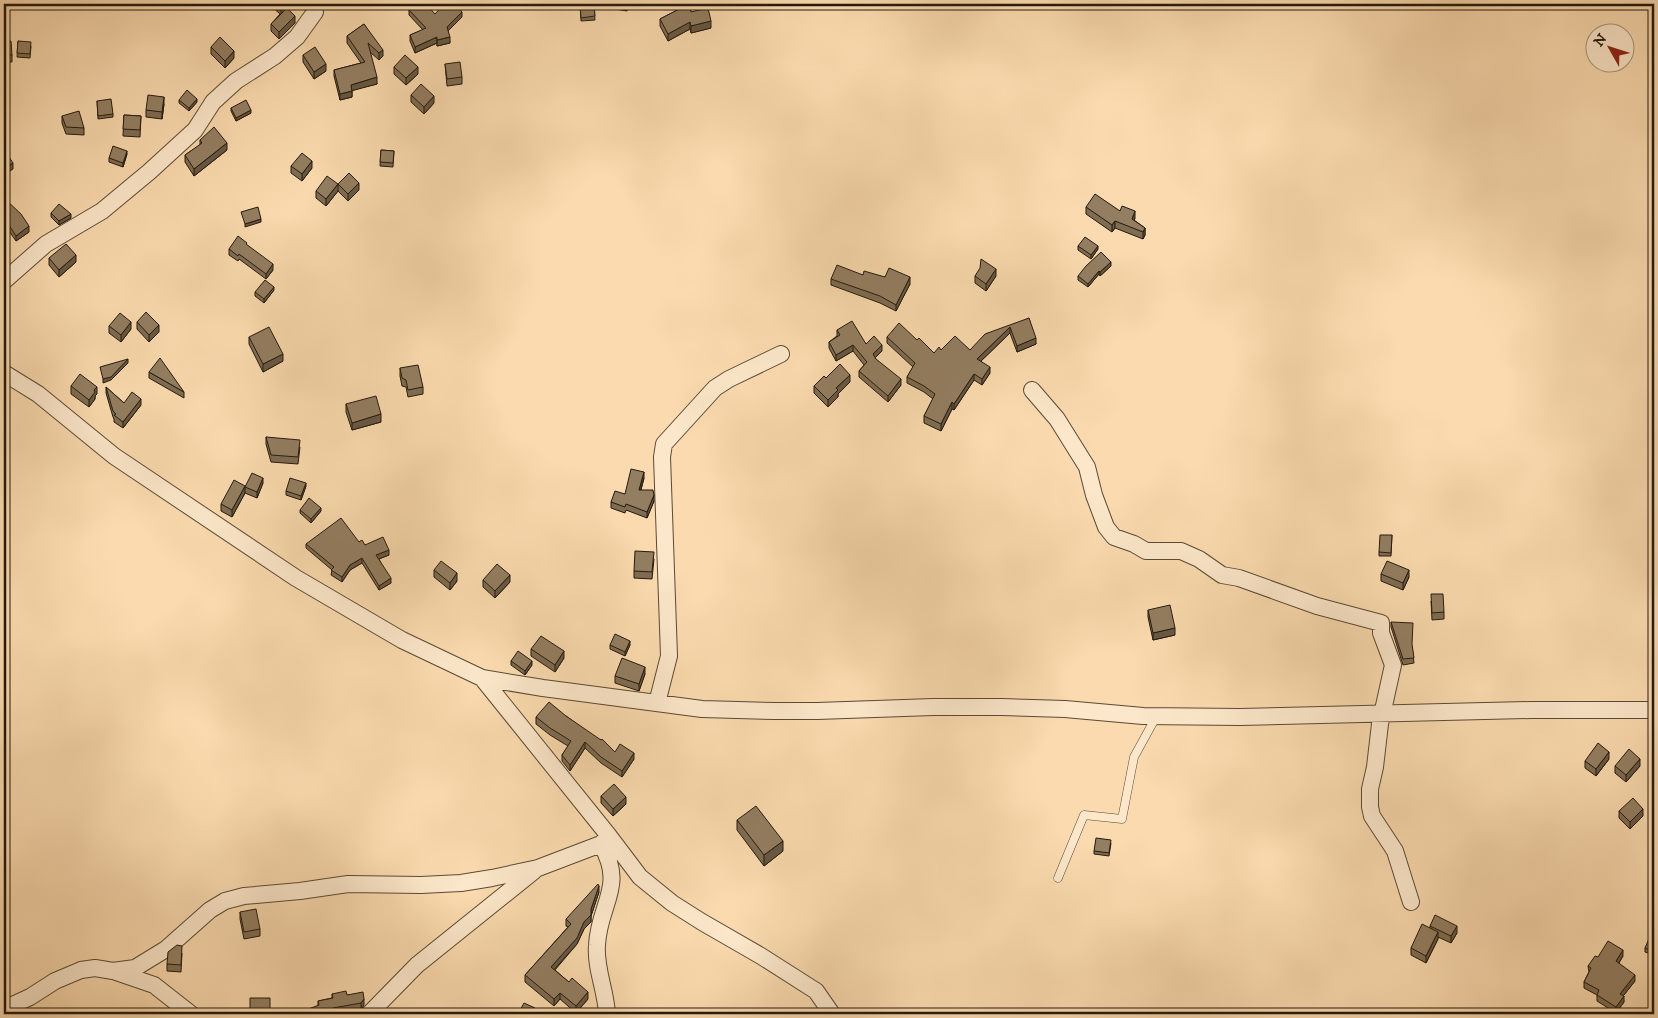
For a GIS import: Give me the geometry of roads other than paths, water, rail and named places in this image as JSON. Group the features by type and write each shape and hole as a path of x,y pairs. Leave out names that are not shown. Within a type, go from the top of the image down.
{"street":[{"path":"4,281 46,244 102,211 142,177 195,130 213,102 236,81 275,56 297,37 315,12"},
{"path":"657,703 669,656 662,457 664,444 715,388 729,379 781,354"},
{"path":"4,373 38,394 114,456 296,578 402,640 482,678 702,709 784,711 932,706 1002,707 1066,709 1157,716 1654,710"},
{"path":"1032,390 1057,419 1087,468 1106,527 1114,538 1134,544 1146,551 1181,551 1199,559 1222,574 1239,578 1317,606 1381,623 1381,633 1392,665 1370,789 1370,807 1372,816 1395,851 1411,902"},
{"path":"482,678 605,840 640,877 654,890 702,922 787,971 816,991 832,1014"},
{"path":"114,971 135,968 150,960 166,949 210,910 225,900 244,896 348,884 421,885 462,883 538,868 605,840"},
{"path":"605,840 612,886 601,916 596,946 607,1014"},
{"path":"369,1014 418,965 538,868"},
{"path":"4,1009 30,997 55,981 81,970 95,968 114,971 154,985 191,1014"}],"lane":[{"path":"1058,878 1084,815 1122,819 1134,757 1157,716"}]}
